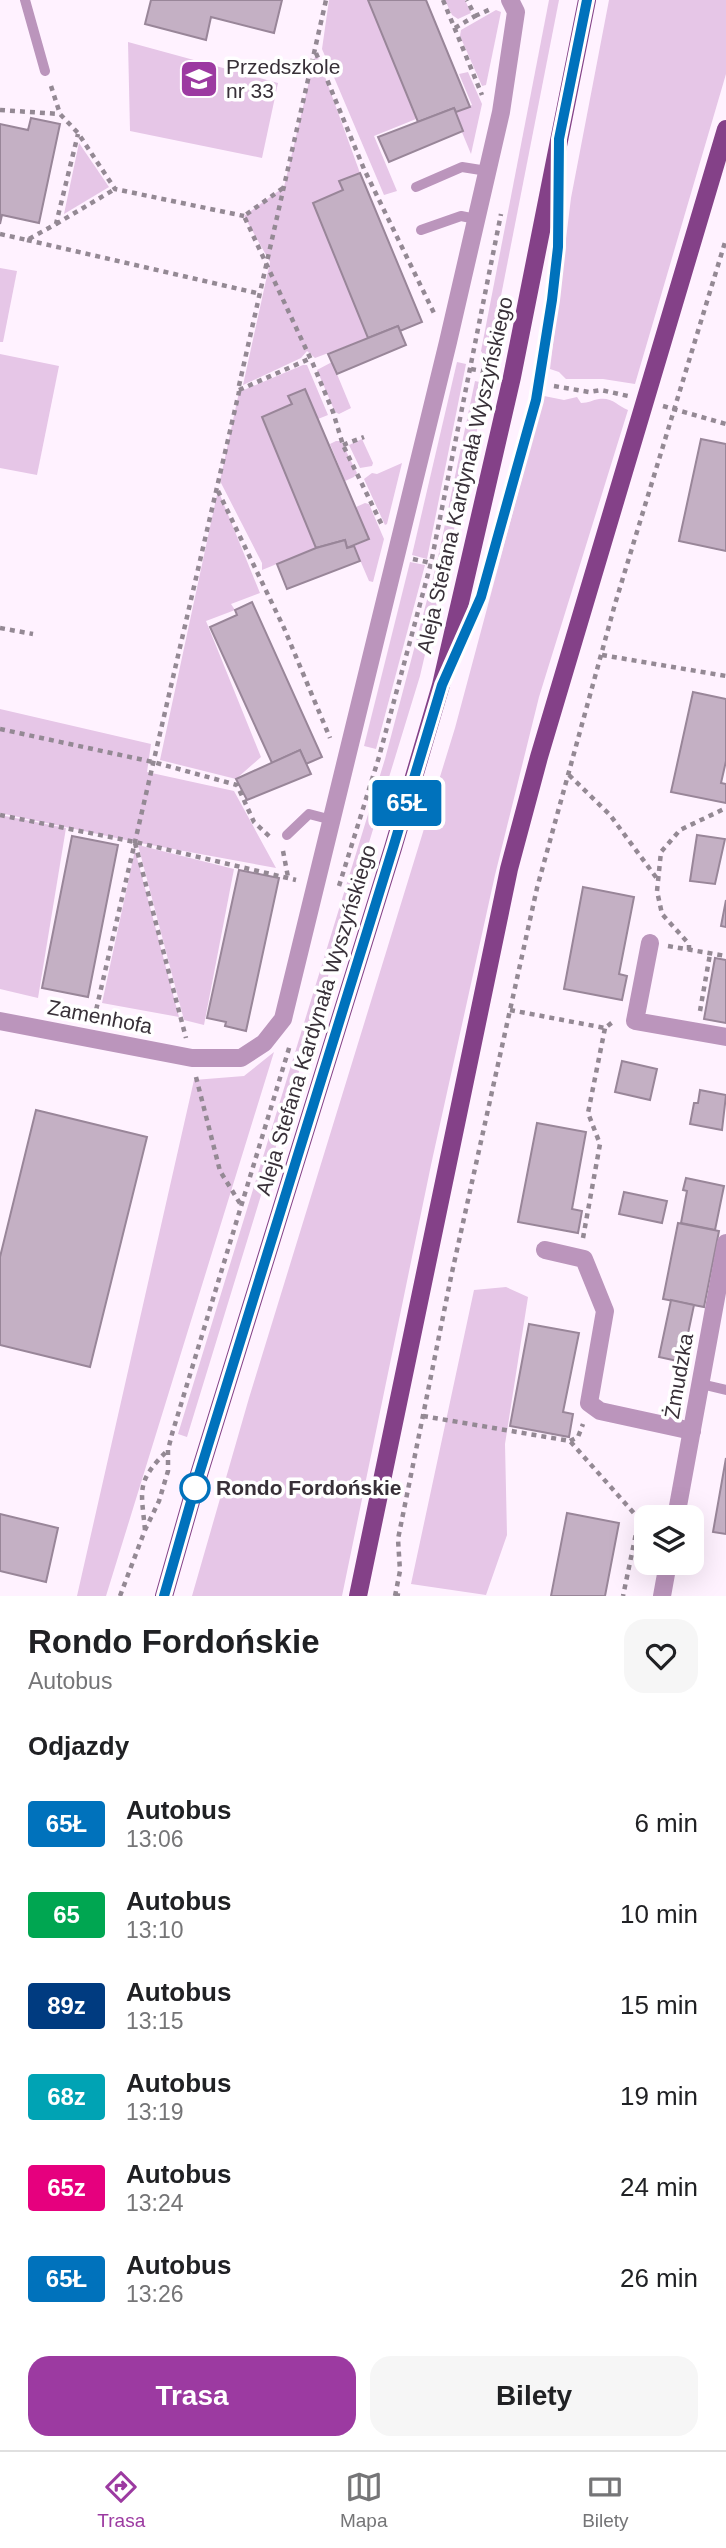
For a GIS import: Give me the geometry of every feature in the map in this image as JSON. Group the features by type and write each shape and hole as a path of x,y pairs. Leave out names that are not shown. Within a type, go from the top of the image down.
{"main road":[{"name":"Aleja Stefana Kardynała Wyszyńskiego","path":"164,1596 200,1470 442,685 512,377 587,0"},
{"path":"358,1596 509,869 538,757 726,129"}],"street":[{"name":"Zamenhofa","path":"0,1021 192,1058 241,1058 264,1043 283,1019 397,556 501,112 516,12 510,0"},
{"path":"650,943 635,1021 726,1037"},
{"name":"Żmudzka","path":"679,1505 723,1279 726,1243"},
{"path":"545,1250 584,1259 605,1311 589,1403 600,1411 692,1431"},
{"path":"662,1596 666,1575"}],"lane":[{"path":"25,0 45,71"},
{"path":"442,685 481,597 536,400 558,247 559,139"},
{"path":"416,187 462,167 487,171"},
{"path":"421,230 461,216 477,219"},
{"path":"287,835 309,814 332,820"},
{"path":"701,1384 726,1390"}],"path":[{"path":"89,1039 218,490 326,0"},
{"path":"443,0 478,88 486,102 501,112"},
{"path":"454,28 475,16 467,0"},
{"path":"316,52 364,169 448,342 458,357 473,360"},
{"path":"45,71 60,114 78,133 116,189"},
{"path":"0,110 60,114"},
{"path":"56,224 78,133"},
{"path":"27,240 116,189 244,216 284,187"},
{"path":"244,216 313,364 333,412 342,445 397,556 431,563"},
{"path":"0,234 261,294"},
{"path":"403,1596 395,1595 400,1571 398,1539 451,1277 537,888 601,655 726,239"},
{"path":"238,390 309,359"},
{"path":"471,369 487,372"},
{"path":"547,383 561,388 589,392 601,390 631,397"},
{"path":"675,411 726,424"},
{"path":"342,445 364,437"},
{"path":"218,490 284,628 331,742 379,757"},
{"path":"0,628 33,634"},
{"path":"601,655 726,676"},
{"path":"0,729 153,762 237,785 254,822 283,848 288,877"},
{"path":"569,774 610,815 658,880"},
{"path":"689,950 690,944 662,914 657,891 661,852 680,830 726,808"},
{"path":"0,815 135,842 300,881"},
{"path":"135,842 192,1058 208,1130 220,1171 241,1205"},
{"path":"698,1022 710,954"},
{"path":"579,1257 600,1144 589,1113 605,1028"},
{"path":"423,1416 569,1441 639,1519 624,1596"},
{"path":"120,1596 159,1501 168,1471 168,1450 148,1470 141,1491 145,1530"}],"shaded area":[{"path":"329,0 368,0 416,119 374,136 397,191 384,195 322,49"},
{"path":"445,0 465,0 471,13 458,19 452,15"},
{"path":"549,0 559,0 489,357 484,356 481,351"},
{"path":"609,0 726,0 726,74 635,384 603,379 566,379 559,372 550,369 571,198"},
{"path":"496,10 501,12 486,85 482,86 460,36 461,30"},
{"path":"128,42 278,83 262,158 130,131"},
{"path":"316,52 360,173 340,181 343,190 313,203 368,338 315,358 307,351 301,358 243,385 270,262 244,216 284,187"},
{"path":"468,72 482,104 471,154 454,113 472,105 459,74"},
{"path":"79,143 109,187 64,214"},
{"path":"0,268 17,271 3,342 0,342"},
{"path":"0,354 59,366 37,475 0,468"},
{"path":"332,362 351,408 339,414 335,412 317,370"},
{"path":"457,362 466,364 427,559 412,555"},
{"path":"307,365 328,415 318,419 288,396 292,404 262,417 316,548 262,570 262,563 220,481 239,392"},
{"path":"475,381 484,383 477,430 420,676 187,1437 178,1434 385,759 437,562"},
{"path":"544,396 564,400 577,397 581,403 608,399 628,410 539,697 495,875 431,1165 342,1596 192,1596 249,1398 455,728"},
{"path":"362,439 373,463 372,466 360,468 349,445"},
{"path":"341,441 357,473 345,481 330,444"},
{"path":"402,463 385,525 364,479 372,473 377,474"},
{"path":"218,490 260,593 231,604 235,610 206,621 261,757 236,779 160,760"},
{"path":"369,504 384,539 373,582 369,581 354,546 369,539 356,507"},
{"path":"410,562 425,565 376,749 364,746"},
{"path":"0,709 151,744 147,772 234,791 276,868 0,813"},
{"path":"0,815 66,828 38,998 0,989"},
{"path":"138,845 234,869 204,1025 184,1020"},
{"path":"135,850 179,1017 102,1003"},
{"path":"274,1052 106,1596 77,1596 194,1080 244,1076"},
{"path":"506,1287 528,1297 505,1444 507,1535 486,1595 411,1584 474,1290"}],"building":[{"path":"151,0 282,0 274,33 211,17 206,40 145,24"},
{"path":"368,0 426,0 470,107 456,112 454,108 418,122"},
{"path":"454,108 463,131 389,162 378,137"},
{"path":"31,118 60,124 39,223 2,215 0,224 0,124 28,130"},
{"path":"360,173 422,322 400,331 398,326 368,338 313,203 343,190 339,181"},
{"path":"398,326 406,345 337,374 328,354"},
{"path":"305,389 369,539 347,548 345,540 316,548 262,417 292,404 288,396"},
{"path":"701,439 726,444 726,551 679,541"},
{"path":"345,540 347,548 354,546 360,561 287,589 277,564 316,548"},
{"path":"252,602 322,757 306,764 300,750 272,763 210,627 237,615 235,610"},
{"path":"693,692 726,699 726,761 721,783 726,784 726,803 671,792"},
{"path":"300,750 311,774 247,800 236,779"},
{"path":"697,835 725,839 715,884 690,881"},
{"path":"72,836 118,845 88,997 42,988"},
{"path":"239,870 279,878 246,1031 225,1026 226,1022 207,1018"},
{"path":"583,887 634,897 619,974 627,976 622,1000 564,989"},
{"path":"726,900 726,927 721,926"},
{"path":"715,958 726,960 726,1023 704,1019"},
{"path":"622,1061 657,1069 650,1100 615,1092"},
{"path":"700,1090 726,1095 722,1130 690,1124"},
{"path":"36,1110 147,1137 90,1367 0,1345 0,1257"},
{"path":"537,1123 586,1132 572,1209 582,1211 578,1233 518,1222"},
{"path":"686,1178 724,1186 715,1230 681,1223 687,1191 683,1190"},
{"path":"624,1192 667,1201 662,1223 619,1214"},
{"path":"678,1223 719,1231 704,1307 663,1299"},
{"path":"671,1300 694,1305 682,1362 659,1357"},
{"path":"529,1324 579,1333 563,1412 573,1414 569,1437 510,1426"},
{"path":"726,1458 726,1534 713,1532"},
{"path":"567,1513 619,1523 605,1596 551,1596"},
{"path":"0,1514 58,1528 46,1582 0,1571"}],"bus line":[{"name":"65Ł","path":"164,1596 442,685 481,597 536,400 558,247 559,139 587,0"}],"place":[{"name":"Przedszkole nr 33","path":"199,79"},
{"name":"Rondo Fordońskie","path":"195,1488"}]}
